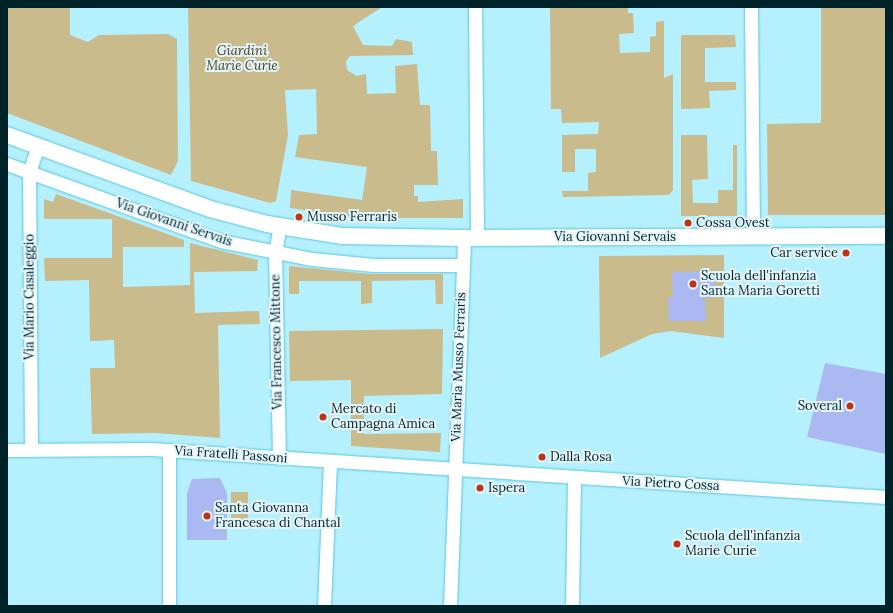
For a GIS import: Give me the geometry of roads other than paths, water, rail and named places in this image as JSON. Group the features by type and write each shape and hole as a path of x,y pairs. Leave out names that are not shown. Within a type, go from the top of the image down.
{"street":[{"path":"463,265 470,238 475,7"},
{"path":"751,7 753,236"},
{"name":"Via Giovanni Servais","path":"7,135 210,209 280,226 372,238 886,236"},
{"name":"Via Mario Casaleggio","path":"31,450 29,172 38,146"},
{"name":"Via Giovanni Servais","path":"7,164 199,234 275,253 374,265 463,265"},
{"name":"Via Francesco Mittone","path":"278,458 275,253 280,226"},
{"name":"Via Maria Musso Ferraris","path":"450,606 463,265"},
{"name":"Via Fratelli Passoni","path":"7,450 169,451 455,469"},
{"path":"169,451 169,606"},
{"path":"324,606 330,462"},
{"name":"Via Pietro Cossa","path":"455,469 574,478 886,497"},
{"path":"572,606 574,478"}],"place":[{"name":"Musso Ferraris","path":"299,217"},
{"name":"Cossa Ovest","path":"688,223"},
{"name":"Car service","path":"846,253"},
{"name":"Scuola dell'infanzia Santa Maria Goretti","path":"693,284"},
{"name":"Soveral","path":"850,406"},
{"name":"Mercato di Campagna Amica","path":"323,417"},
{"name":"Dalla Rosa","path":"542,457"},
{"name":"Ispera","path":"480,488"},
{"name":"Santa Giovanna Francesca di Chantal","path":"207,516"},
{"name":"Scuola dell'infanzia Marie Curie","path":"677,544"}],"park label":[{"name":"Giardini Marie Curie","path":"242,60"}]}
